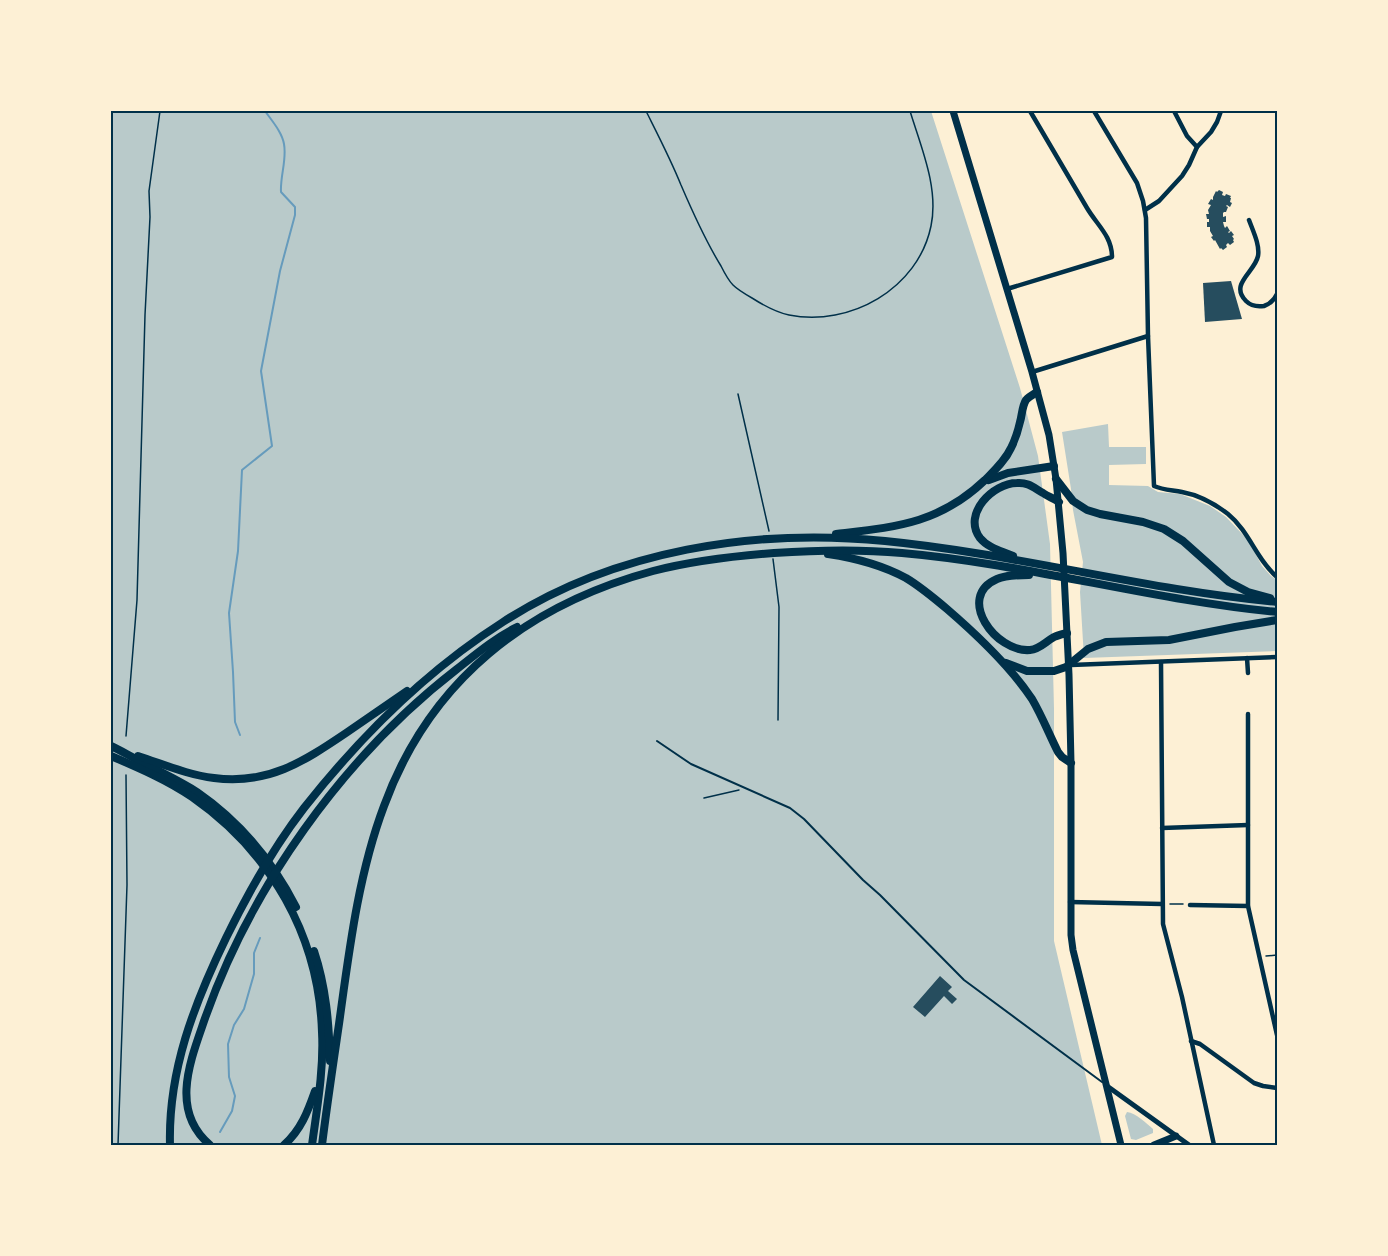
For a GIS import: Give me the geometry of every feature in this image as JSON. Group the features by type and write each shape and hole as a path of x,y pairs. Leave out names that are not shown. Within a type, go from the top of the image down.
{"highway":[{"path":"973,491 1008,454 1017,433 1025,402 1037,392"},
{"path":"803,538 911,523 942,511 1001,474 1054,466"},
{"path":"1056,479 1073,501 1083,508 1095,513 1149,523 1164,529 1183,541 1229,582 1248,592 1277,601"},
{"path":"1031,563 996,549 982,540 975,527 978,509 984,500 996,490 1017,483 1032,486 1059,502"},
{"path":"170,1145 175,1080 188,1029 215,961 235,919 258,877 297,817 337,767 389,713 438,670 511,617 566,588 605,572 653,557 699,548 764,540 842,538 888,541 947,549 1192,592 1277,601"},
{"path":"210,1145 197,1131 187,1109 186,1088 189,1067 208,1007 222,973 258,902 306,826 378,741 442,680 507,632 584,595 654,571 733,557 800,551 852,550 911,554 1049,575 1192,601 1277,612"},
{"path":"800,551 860,560 885,568 907,579 934,598 964,624 1027,691 1041,714 1058,752 1071,762"},
{"path":"1049,575 1003,577 994,580 982,592 979,603 980,612 986,625 995,635 1017,649 1035,649 1067,633"},
{"path":"322,1145 348,958 361,891 378,824 394,780 421,732 464,676 489,653 536,619"},
{"path":"997,657 1009,665 1027,671 1054,671 1061,670 1088,649 1106,642 1169,640 1277,620"},
{"path":"113,750 214,778 240,779 271,774 303,761 438,670"},
{"path":"113,750 173,777 199,793 233,822 299,912 323,982 328,1016 331,1080"},
{"path":"287,895 304,938 318,988 323,1039 312,1145"},
{"path":"284,1145 305,1118 320,1078"}],"main road":[{"path":"953,111 1032,372 1054,466 1064,566 1067,633 1071,762 1071,935 1121,1145"},
{"path":"1154,1145 1176,1136"}],"street":[{"path":"1007,289 1112,257 1107,236 1089,213 1030,111"},
{"path":"1094,111 1137,183 1145,210 1154,486 1199,497 1229,514 1277,577"},
{"path":"1174,111 1187,136 1197,147"},
{"path":"1145,210 1159,201 1182,176 1197,147 1211,132 1221,111"},
{"path":"1250,220 1258,252 1255,266 1243,280 1241,289 1243,298 1251,305 1263,306 1275,299 1277,294"},
{"path":"1032,372 1148,336"},
{"path":"1068,665 1277,657"},
{"path":"1247,658 1248,673"},
{"path":"1161,662 1163,924 1182,997 1214,1145"},
{"path":"1248,714 1248,906 1277,1035"},
{"path":"1162,828 1248,825"},
{"path":"1070,902 1162,904"},
{"path":"1190,905 1248,906"},
{"path":"1191,1041 1200,1044 1254,1083 1277,1088"},
{"path":"1107,1086 1189,1145"}],"lane":[{"path":"657,741 691,764 790,808 804,819 964,980 1107,1086"}],"path":[{"path":"126,736 136,600 144,327 150,217 149,191 160,111"},
{"path":"646,111 701,232 732,284 762,305 775,311 817,317 852,311 872,303 893,289 920,258 931,228 933,190 910,111"},
{"path":"738,394 769,526"},
{"path":"773,564 778,607 778,720"},
{"path":"118,1145 127,885 126,775"},
{"path":"704,798 746,788"},
{"path":"1162,904 1190,905"},
{"path":"1259,957 1277,955"}],"shaded area":[{"path":"111,111 931,111 1020,388 1038,456 1050,544 1054,709 1054,941 1102,1145 111,1145"},
{"path":"1108,424 1109,447 1146,447 1146,464 1109,465 1109,485 1148,486 1158,492 1180,494 1210,506 1226,517 1248,540 1262,566 1277,580 1277,651 1084,658 1080,592 1083,562 1062,432"},
{"path":"1127,1112 1144,1121 1153,1129 1153,1133 1136,1140 1131,1139 1125,1116"}],"building":[{"path":"1219,190 1223,192 1222,195 1231,196 1230,202 1232,203 1230,207 1226,206 1228,207 1223,217 1226,216 1226,222 1223,222 1225,228 1227,226 1230,231 1228,232 1231,231 1234,235 1232,236 1234,242 1230,245 1228,243 1223,250 1211,237 1213,236 1210,227 1207,227 1209,219 1206,214 1209,214 1208,210 1211,205 1208,204"},
{"path":"1231,281 1242,319 1205,322 1203,283"},
{"path":"940,976 952,987 948,991 957,999 952,1004 944,996 925,1017 913,1007"}],"waterway":[{"path":"240,735 235,722 229,613 238,551 242,470 272,446 261,371 280,271 295,215 295,207 281,192 285,156 283,140 265,111"},
{"path":"220,1132 232,1111 235,1096 229,1077 228,1044 234,1025 244,1009 254,974 254,953 260,938"}]}
